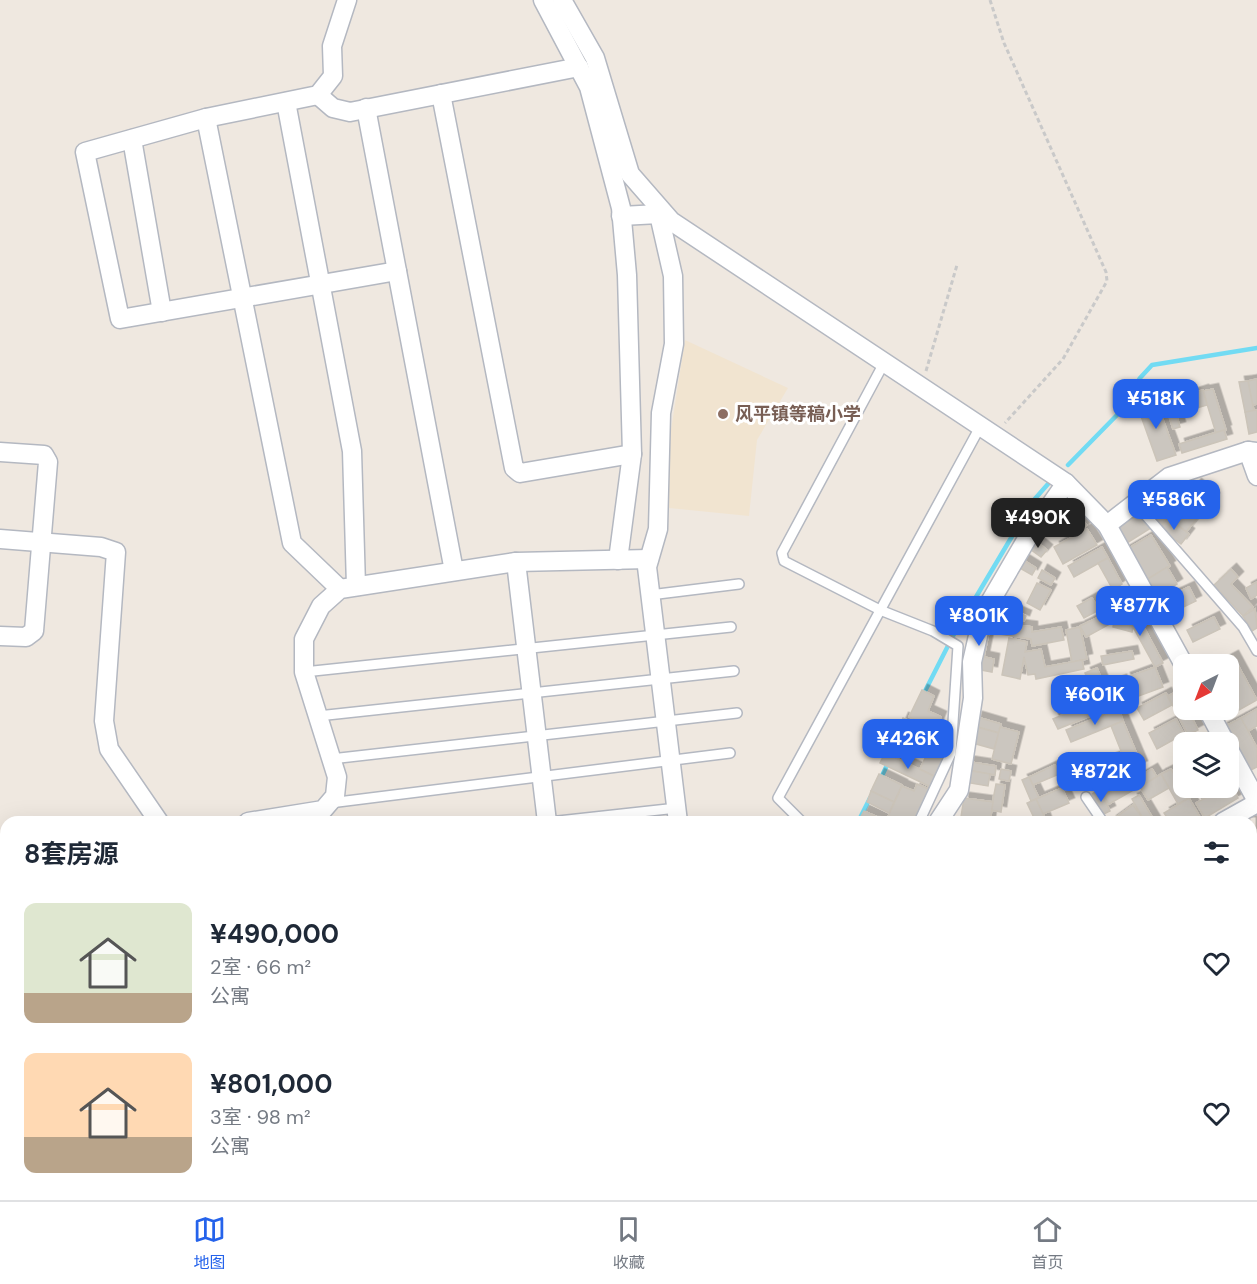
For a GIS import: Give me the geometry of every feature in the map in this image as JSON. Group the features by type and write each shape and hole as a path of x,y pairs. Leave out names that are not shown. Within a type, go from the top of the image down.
{"street":[{"path":"347,0 332,46 333,76 318,96 206,118 85,152 120,319 397,271"},
{"path":"543,0 589,87 621,216 627,275 632,454 618,560"},
{"path":"562,0 595,58 630,174 658,209 671,221 1066,483 1107,525 1178,654"},
{"path":"318,96 333,108 350,112 579,67"},
{"path":"441,94 514,468 520,473 632,454"},
{"path":"286,102 352,451 348,588"},
{"path":"366,108 454,571"},
{"path":"206,118 292,543 348,588"},
{"path":"132,139 162,312"},
{"path":"621,216 658,209"},
{"path":"658,209 673,276 674,344 661,413 658,529 647,567 677,815"},
{"path":"0,452 44,455 48,462 34,631 26,638 0,636"},
{"path":"1107,525 1169,477 1252,452 1257,476"},
{"path":"942,816 958,790 973,698 972,662 983,614 1028,537 1066,483"},
{"path":"0,539 101,547 116,552 104,722 109,748 155,816"},
{"path":"286,816 323,810 335,796 337,777 304,672 304,639 321,606 348,588 516,562 649,559"},
{"path":"516,562 547,816"},
{"path":"1233,816 1257,802 1239,768"}],"lane":[{"path":"884,363 782,553 784,561 880,610 933,631 958,646 951,753 922,816"},
{"path":"796,816 778,798 880,610 987,431"},
{"path":"1135,503 1243,627 1257,651"},
{"path":"650,595 739,584"},
{"path":"304,672 731,627"},
{"path":"318,716 734,671"},
{"path":"331,759 737,713"},
{"path":"329,803 730,753"},
{"path":"1086,797 1099,816"},
{"path":"659,816 677,815"}],"path":[{"path":"987,431 1063,359 1107,281 1106,272 1004,43 990,0"},
{"path":"921,387 957,265"}],"shaded area":[{"name":"风平镇等稿小学","path":"685,340 788,388 757,440 749,516 659,507"}],"building":[{"path":"1257,379 1257,404 1252,405 1248,381"},
{"path":"1248,381 1254,411 1245,412 1239,382"},
{"path":"1213,389 1226,430 1216,433 1203,391"},
{"path":"1203,390 1207,405 1176,414 1172,400"},
{"path":"1155,398 1176,455 1157,461 1137,405"},
{"path":"1174,407 1180,427 1173,429 1167,409"},
{"path":"1257,410 1257,432 1249,434 1245,412"},
{"path":"1224,430 1227,439 1182,453 1179,444"},
{"path":"1196,484 1214,498 1186,532 1168,518"},
{"path":"1168,485 1184,498 1163,525 1146,511"},
{"path":"1055,492 1087,525 1078,534 1046,502"},
{"path":"1145,511 1154,526 1127,543 1117,528"},
{"path":"1168,518 1189,534 1181,544 1160,528"},
{"path":"1087,529 1097,545 1063,564 1054,547"},
{"path":"1151,535 1170,566 1143,582 1124,551"},
{"path":"1036,541 1047,550 1041,557 1030,549"},
{"path":"1102,547 1108,558 1074,577 1068,566"},
{"path":"1015,555 1036,568 1032,575 1018,567"},
{"path":"1108,558 1122,584 1113,590 1098,563"},
{"path":"1167,567 1177,584 1153,599 1143,582"},
{"path":"1231,569 1238,577 1231,584 1253,607 1243,616 1214,585"},
{"path":"1042,570 1055,578 1051,585 1038,578"},
{"path":"1257,582 1257,595 1251,599 1246,588"},
{"path":"1037,583 1051,590 1040,610 1027,603"},
{"path":"1189,587 1196,601 1173,612 1177,622 1165,628 1154,603"},
{"path":"1092,598 1099,610 1084,618 1077,606"},
{"path":"1001,605 1026,616 1024,621 999,610"},
{"path":"1255,609 1257,628 1252,631 1243,616"},
{"path":"1103,615 1108,625 1086,637 1080,626"},
{"path":"1115,617 1135,621 1139,618 1163,663 1155,667 1133,627 1132,632 1113,627"},
{"path":"1214,617 1220,629 1193,642 1187,630"},
{"path":"974,619 991,622 984,657 994,659 992,672 965,667"},
{"path":"995,622 1032,627 1032,632 1061,627 1064,640 1032,646 1031,639 994,633"},
{"path":"1080,627 1087,659 1072,662 1066,630"},
{"path":"1009,638 1027,642 1025,652 1041,649 1045,667 1082,660 1084,669 1036,679 1035,674 1028,675 1024,657 1020,679 1002,675"},
{"path":"1132,651 1134,659 1103,665 1101,656"},
{"path":"1155,667 1163,687 1133,698 1125,678"},
{"path":"1239,667 1257,700 1239,710"},
{"path":"1097,668 1106,690 1093,695 1085,673"},
{"path":"1121,680 1128,698 1114,703 1108,685"},
{"path":"922,690 934,696 928,711 941,717 936,729 909,717"},
{"path":"1166,693 1172,705 1144,720 1137,708"},
{"path":"1173,694 1173,706 1168,696"},
{"path":"1085,706 1090,716 1058,729 1053,719"},
{"path":"1119,709 1123,721 1071,742 1066,730"},
{"path":"1257,709 1257,726 1248,731 1241,718"},
{"path":"977,717 1001,724 999,733 975,726"},
{"path":"903,718 933,732 927,743 898,730"},
{"path":"1241,718 1257,748 1257,767 1247,772 1239,758 1239,732 1224,732 1222,728"},
{"path":"1174,720 1177,720 1183,732 1173,732 1173,740 1157,749 1149,733"},
{"path":"1180,720 1193,720 1198,730 1186,732"},
{"path":"1123,721 1142,766 1129,771 1111,726"},
{"path":"969,725 999,733 994,749 965,741"},
{"path":"1000,727 1019,732 1011,764 992,759"},
{"path":"894,732 902,736 893,756 885,753"},
{"path":"937,733 953,741 936,777 920,769"},
{"path":"959,745 964,761 996,766 995,775 953,767"},
{"path":"885,753 936,777 931,787 880,763"},
{"path":"1119,755 1127,775 1096,787 1088,768"},
{"path":"1071,762 1080,783 1066,790 1057,768"},
{"path":"1055,765 1059,774 1033,785 1029,777"},
{"path":"954,768 990,774 988,786 952,780"},
{"path":"1001,769 1011,771 1009,781 999,779"},
{"path":"1152,769 1157,777 1140,787 1135,779"},
{"path":"1171,769 1173,772 1173,795 1161,774"},
{"path":"879,774 902,785 894,802 871,791"},
{"path":"1161,774 1169,788 1148,800 1140,787"},
{"path":"1029,777 1039,798 1031,801 1022,780"},
{"path":"1131,779 1137,788 1109,804 1103,795"},
{"path":"917,784 931,790 919,816 888,816 902,786 914,791"},
{"path":"996,784 1005,785 1001,812 991,810"},
{"path":"1062,788 1069,803 1043,814 1036,799"},
{"path":"1099,790 1110,811 1102,815 1092,794"},
{"path":"871,791 894,802 889,813 867,802"},
{"path":"1139,795 1151,816 1142,816 1132,799"},
{"path":"964,798 993,802 991,816 961,816"},
{"path":"1175,798 1189,798 1178,804"},
{"path":"1189,798 1199,816 1166,816 1164,813"},
{"path":"1205,798 1238,798 1208,816 1204,816 1196,803"},
{"path":"1036,799 1043,816 1033,816 1027,803"},
{"path":"1133,805 1141,816 1118,816"},
{"path":"1242,807 1247,816 1226,816"},
{"path":"864,811 875,816 861,816"}],"waterway":[{"path":"1068,465 1118,414 1140,378 1152,365 1257,348"},
{"path":"922,697 954,634 1033,501 1048,484"},
{"path":"880,780 888,763"},
{"path":"861,816 870,798"}],"place":[{"name":"风平镇等稿小学","path":"723,414"}]}
